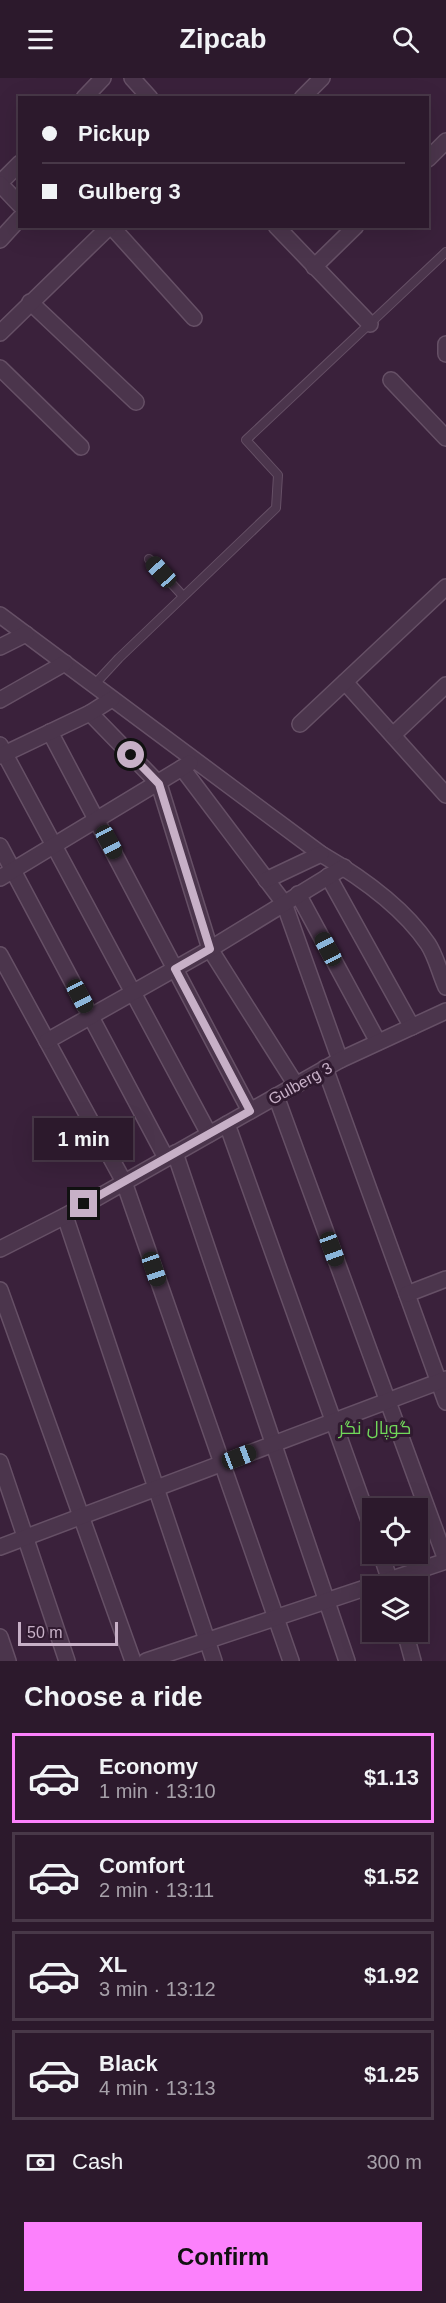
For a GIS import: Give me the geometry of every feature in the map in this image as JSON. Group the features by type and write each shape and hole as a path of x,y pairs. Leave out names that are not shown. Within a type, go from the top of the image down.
{"street":[{"path":"86,96 103,78"},
{"path":"132,78 148,96"},
{"path":"304,96 322,78"},
{"path":"429,158 446,141"},
{"path":"18,165 0,184 18,203"},
{"path":"0,240 18,220"},
{"path":"0,333 109,228"},
{"path":"113,228 194,318"},
{"path":"278,228 370,324"},
{"path":"314,267 354,228"},
{"path":"30,302 136,402"},
{"path":"446,344 446,354"},
{"path":"0,368 81,447"},
{"path":"391,380 446,438"},
{"path":"300,724 446,587"},
{"path":"0,615 321,854 344,867 385,898 428,944 446,987"},
{"path":"0,647 26,634"},
{"path":"0,700 65,663"},
{"path":"345,682 446,795"},
{"path":"393,735 445,687"},
{"path":"112,699 90,713 2,752 209,1134"},
{"path":"90,713 159,784 210,949 296,1085"},
{"path":"50,732 250,1111"},
{"path":"6,874 98,821 196,759"},
{"path":"182,768 284,903 340,1060"},
{"path":"0,846 6,874 171,1156 347,1661"},
{"path":"266,880 321,854"},
{"path":"47,1041 210,949 344,867"},
{"path":"328,876 412,1027"},
{"path":"298,894 378,1042"},
{"path":"0,955 124,1182 291,1661"},
{"name":"Gulberg 3","path":"0,1249 65,1216 325,1068 446,1011"},
{"path":"325,1068 407,1294 442,1381 446,1402"},
{"path":"276,1096 446,1561 408,1576"},
{"path":"227,1124 362,1501"},
{"path":"65,1216 214,1661"},
{"path":"407,1294 446,1279"},
{"path":"2,1299 133,1661"},
{"path":"0,1546 442,1381"},
{"path":"0,1462 67,1661"},
{"path":"146,1661 362,1591"},
{"path":"0,1637 8,1661"},
{"path":"408,1642 413,1661"}],"lane":[{"path":"94,686 119,658 276,508 278,475 246,440 446,252"},
{"path":"149,559 183,596"}],"district":[{"name":"گوپال نگر","path":"375,1428"}],"route":[{"path":"84,1204 250,1111 175,969 210,949 159,784 131,755"}]}
